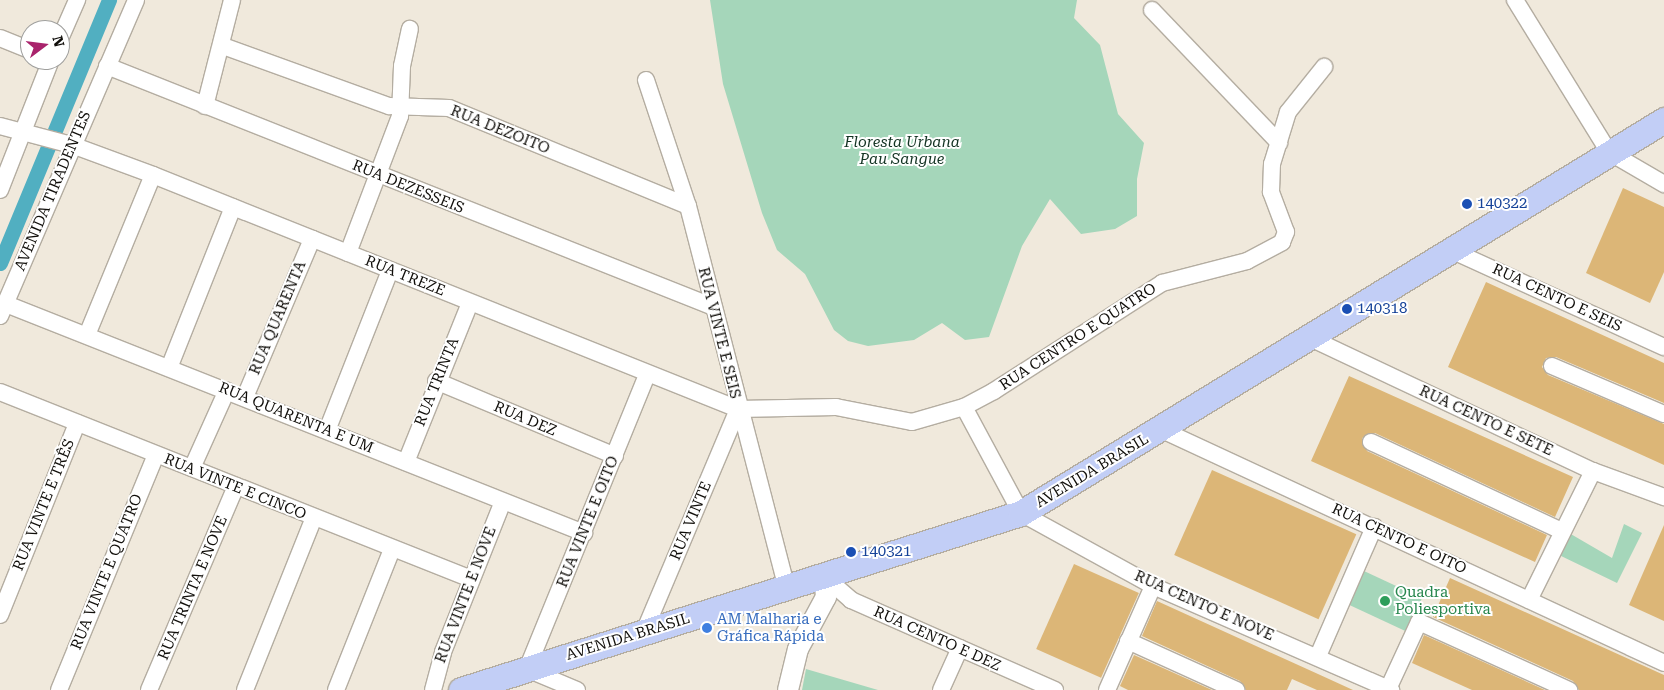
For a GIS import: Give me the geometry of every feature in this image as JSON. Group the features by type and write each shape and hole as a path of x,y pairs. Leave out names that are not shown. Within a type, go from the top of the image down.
{"main road":[{"name":"AVENIDA BRASIL","path":"461,690 1021,513 1664,120"}],"street":[{"path":"68,20 77,0"},
{"name":"AVENIDA TIRADENTES","path":"3,310 67,144 107,66 136,0"},
{"path":"205,106 223,46 232,0"},
{"path":"1515,0 1609,152 1664,184"},
{"path":"1152,10 1279,143"},
{"path":"348,253 401,107 402,66 410,29"},
{"path":"0,38 20,46"},
{"name":"RUA DEZOITO","path":"223,46 401,107 449,108 688,206"},
{"name":"RUA DEZESSEIS","path":"107,66 711,306"},
{"name":"RUA CENTRO E QUATRO","path":"738,409 836,407 912,422 964,407 1110,319 1145,291 1247,261 1277,247 1286,232 1269,177 1279,143 1296,98 1324,67"},
{"path":"0,190 26,134 48,70"},
{"name":"RUA VINTE E SEIS","path":"646,80 688,206 711,306 787,588"},
{"name":"RUA TREZE","path":"0,126 67,144 153,175 647,375 738,409"},
{"path":"87,335 153,175"},
{"path":"169,368 233,207"},
{"name":"RUA QUARENTA","path":"245,396 312,239"},
{"name":"RUA CENTO E SEIS","path":"1451,250 1664,347"},
{"path":"328,428 390,271"},
{"name":"RUA TRINTA","path":"406,462 436,381 470,303"},
{"name":"RUA QUARENTA E UM","path":"3,310 87,335 328,428 406,462 584,533"},
{"name":"RUA CENTO E SETE","path":"1310,338 1593,471 1664,497"},
{"path":"1552,366 1664,414"},
{"name":"RUA VINTE E OITO","path":"527,668 584,533 647,375"},
{"name":"RUA DEZ","path":"436,381 615,456"},
{"path":"192,468 227,390"},
{"name":"RUA VINTE E CINCO","path":"0,392 192,468 314,520 471,579"},
{"path":"964,407 1021,513"},
{"name":"RUA VINTE","path":"644,632 738,409"},
{"name":"RUA VINTE E TRÊS","path":"0,615 77,423"},
{"name":"RUA CENTO E OITO","path":"1160,429 1664,663"},
{"path":"1372,442 1562,531"},
{"name":"RUA VINTE E QUATRO","path":"59,690 156,454"},
{"path":"1528,600 1593,471"},
{"name":"RUA TRINTA E NOVE","path":"149,690 236,486"},
{"name":"RUA VINTE E NOVE","path":"433,690 471,579 503,500"},
{"name":"RUA CENTO E NOVE","path":"1021,513 1153,586 1318,656 1390,689"},
{"path":"244,690 314,520"},
{"path":"1318,656 1374,527"},
{"path":"336,690 392,549"},
{"path":"788,690 798,649 826,597 827,575"},
{"name":"RUA CENTO E DEZ","path":"827,575 834,585 851,600 1055,690"},
{"path":"1107,690 1153,586"},
{"path":"1390,689 1419,622 1569,690"},
{"path":"1128,641 1236,690"},
{"path":"941,690 960,648"},
{"path":"527,668 560,686 577,690"}],"green space":[{"name":"Floresta Urbana Pau Sangue","path":"710,0 1077,0 1074,18 1100,45 1118,114 1144,143 1137,179 1137,216 1115,229 1081,234 1050,199 1022,246 989,337 965,340 942,323 914,340 868,346 848,341 834,330 805,274 777,250 762,213 723,84"},
{"path":"1624,524 1642,533 1617,583 1559,555 1569,533 1612,558"},
{"name":"Quadra Poliesportiva","path":"1364,571 1422,598 1406,632 1348,605"},
{"path":"806,669 878,690 802,690"}],"building":[{"path":"1623,188 1664,207 1664,272 1650,303 1586,273"},
{"path":"1486,282 1664,363 1664,403 1556,357 1546,358 1542,367 1548,375 1664,424 1664,465 1448,367"},
{"path":"1349,376 1573,477 1555,517 1375,433 1362,438 1367,451 1547,535 1535,562 1311,461"},
{"path":"1212,470 1356,534 1319,619 1174,555"},
{"path":"1664,525 1664,621 1629,605"},
{"path":"1074,564 1139,593 1101,678 1036,649"},
{"path":"1450,578 1664,675 1664,690 1579,690 1573,681 1433,617"},
{"path":"1157,601 1353,690 1317,690 1292,679 1287,690 1246,690 1240,681 1142,636"},
{"path":"1424,635 1545,690 1472,690 1412,663"},
{"path":"1134,655 1212,690 1128,690 1120,686"}],"waterway":[{"path":"0,263 109,0"}],"place":[{"name":"140322","path":"1467,204"},
{"name":"140318","path":"1347,309"},
{"name":"140321","path":"851,552"},
{"name":"Quadra Poliesportiva","path":"1385,601"},
{"name":"AM Malharia e Gráfica Rápida","path":"707,628"}]}
